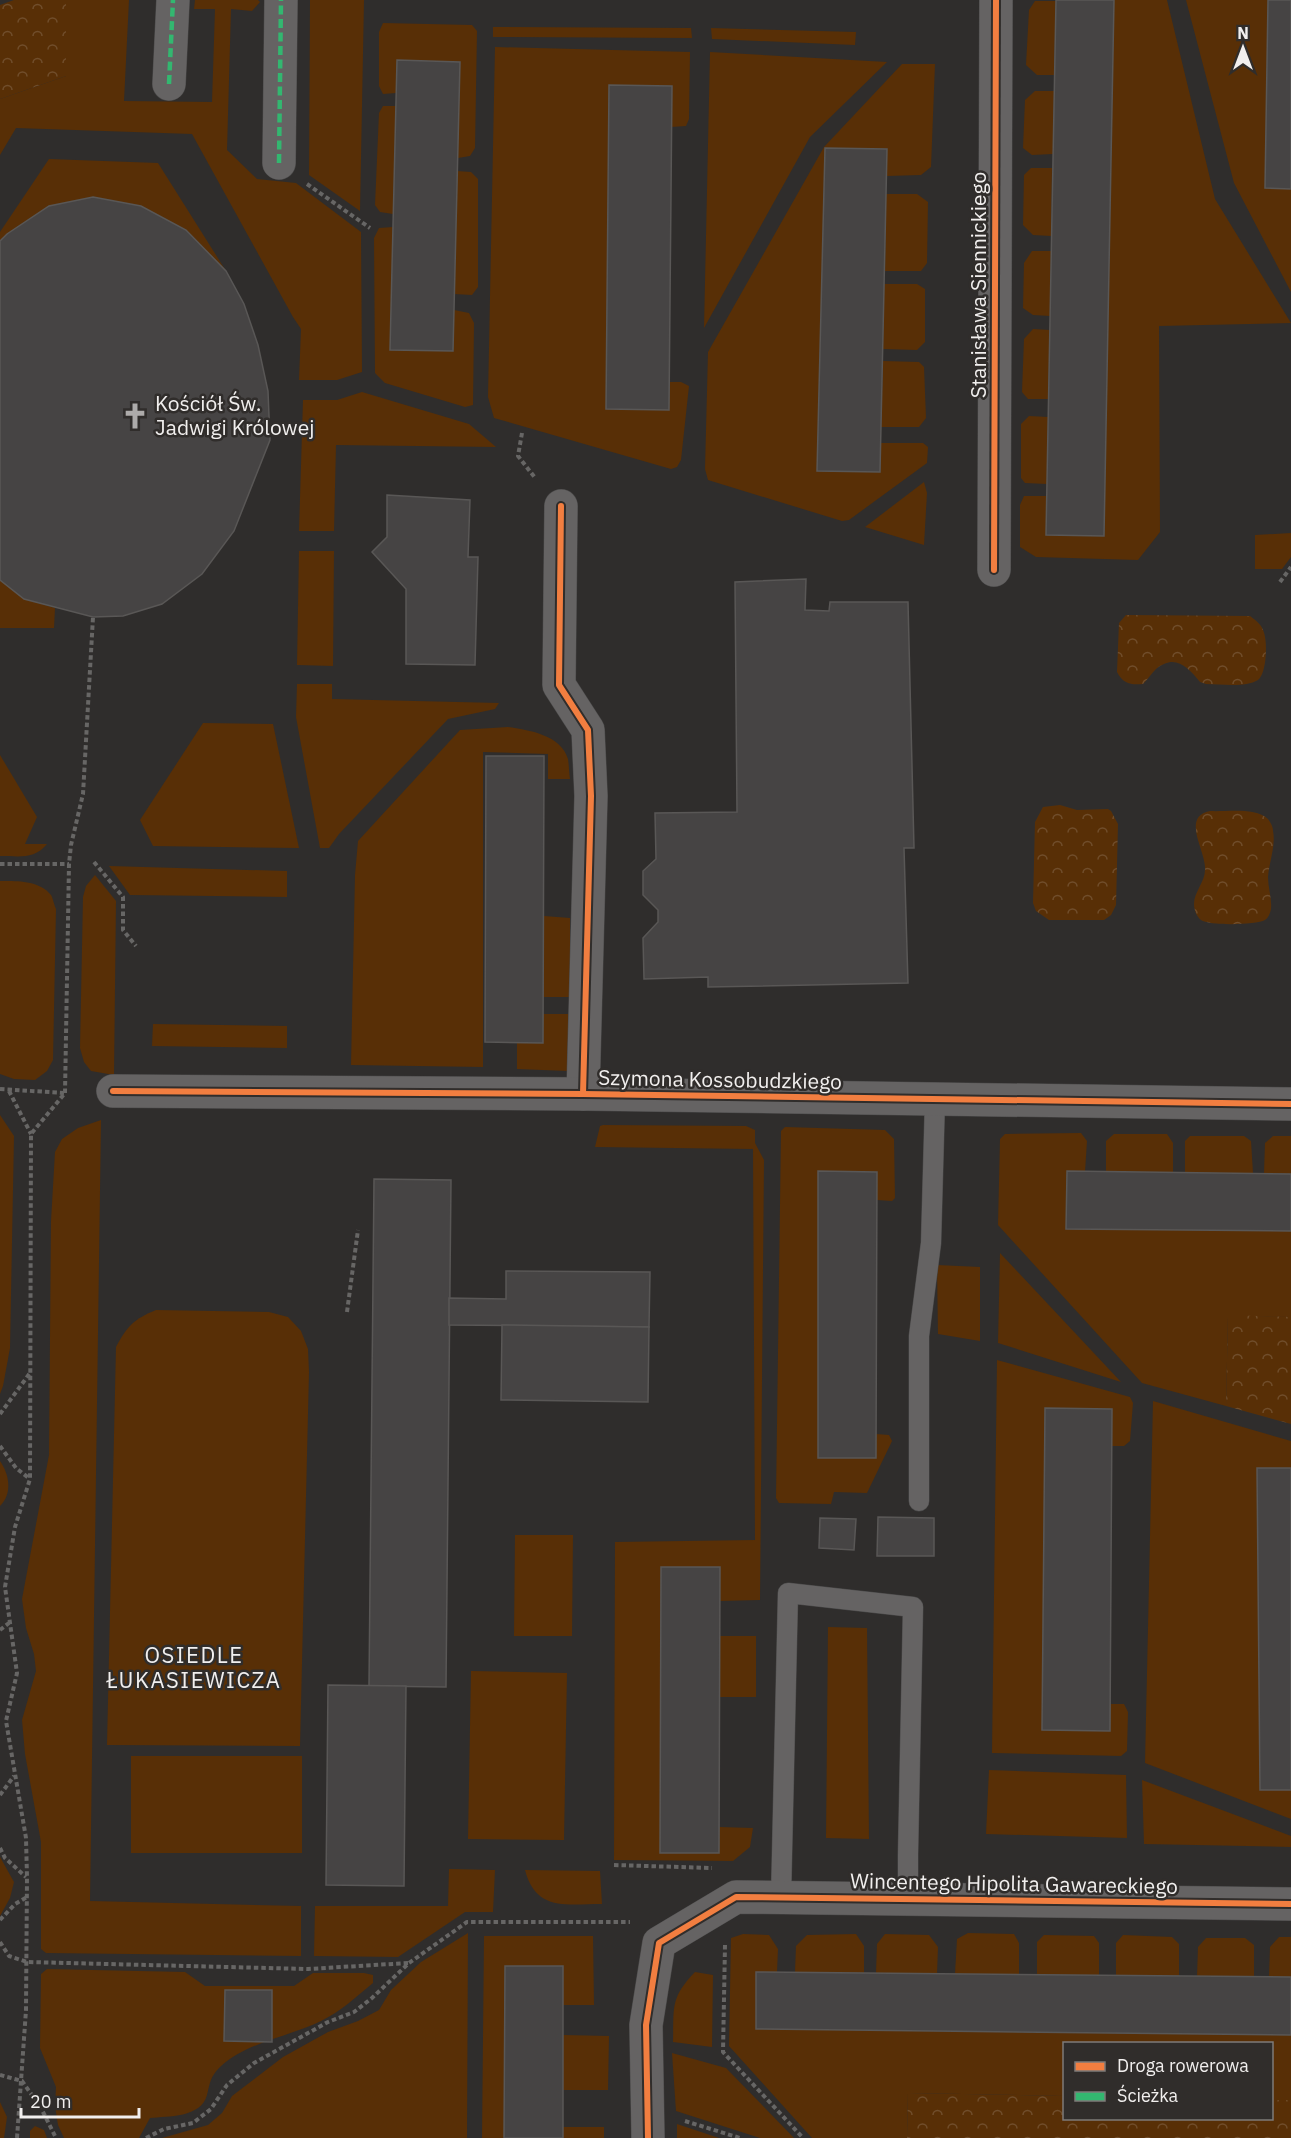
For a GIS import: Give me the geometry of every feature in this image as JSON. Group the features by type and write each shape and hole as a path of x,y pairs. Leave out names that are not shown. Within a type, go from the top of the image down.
{"street":[{"path":"169,84 173,0"},
{"path":"279,164 280,0"},
{"name":"Stanisława Siennickiego","path":"994,570 996,0"},
{"path":"561,506 559,685 588,730 591,796 583,1094"},
{"name":"Szymona Kossobudzkiego","path":"113,1090 1291,1104"},
{"name":"Wincentego Hipolita Gawareckiego","path":"648,2123 646,2025 659,1943 736,1897 1291,1904"}],"lane":[{"path":"918,1502 918,1336 931,1243 935,1099"},
{"path":"781,1898 788,1593 913,1607 908,1899"}],"path":[{"path":"279,164 370,228"},
{"path":"522,434 518,456 561,506"},
{"path":"1280,582 1291,567"},
{"path":"31,1134 65,1093 69,864 83,794 93,617"},
{"path":"94,862 123,897 123,930 136,946"},
{"path":"0,864 69,864"},
{"path":"0,1089 65,1093"},
{"path":"8,1090 31,1134 30,1479 15,1527 5,1587 17,1674 6,1721 26,1838 27,1877 27,1962 17,2138"},
{"path":"347,1312 358,1230"},
{"path":"0,1414 30,1372"},
{"path":"0,1446 16,1468 30,1479"},
{"path":"0,1584 5,1587"},
{"path":"0,1612 8,1610"},
{"path":"0,1630 9,1623"},
{"path":"0,1721 6,1721"},
{"path":"0,1795 14,1775"},
{"path":"0,1848 5,1858 27,1877"},
{"path":"614,1865 715,1868"},
{"path":"0,1920 15,1904 27,1896"},
{"path":"146,2138 164,2129 193,2123 211,2109 227,2085 254,2062 328,2022 354,2012 409,1963 467,1922 634,1922"},
{"path":"726,1941 723,2052 803,2138"},
{"path":"0,1942 9,1956 27,1962 308,1969 409,1963"},
{"path":"0,2075 22,2081 56,2138"},
{"path":"648,2123 740,2138"}],"green space":[{"path":"14,0 66,0 66,76 0,99 0,5"},
{"path":"66,0 129,0 124,101 212,102 215,9 194,9 195,0 258,0 260,2 252,11 231,9 227,150 257,179 296,183 361,232 362,372 337,380 299,380 301,329 192,134 16,128 0,155 0,99 66,76"},
{"path":"310,0 364,0 360,211 309,175"},
{"path":"1114,0 1167,0 1215,199 1291,323 1159,326 1160,532 1138,560 1036,557 1020,547 1020,505 1024,496 1047,496 1046,535 1104,536"},
{"path":"1186,0 1268,0 1265,188 1291,189 1291,292 1234,183"},
{"path":"1035,1 1056,1 1054,75 1037,75 1026,65 1029,10"},
{"path":"383,23 472,25 477,31 475,148 470,156 458,158 459,62 397,60 396,93 383,94 379,86 379,32"},
{"path":"493,27 691,28 692,38 493,37"},
{"path":"711,28 856,32 855,45 712,39"},
{"path":"495,47 690,52 689,119 686,126 671,127 609,86 606,409 669,409 669,382 681,382 689,386 681,460 677,467 671,469 494,418 488,397"},
{"path":"710,52 887,62 810,137 704,328"},
{"path":"902,64 935,64 931,167 921,175 887,176 887,149 825,148 817,471 880,472 881,443 923,443 928,447 927,463 849,520 842,521 708,480 705,469 708,352 824,147"},
{"path":"1035,91 1054,91 1053,154 1032,155 1023,148 1025,100"},
{"path":"383,106 396,106 393,214 380,212 375,205 379,113"},
{"path":"49,159 158,163 226,271 141,206 93,197 49,206 0,241 0,232"},
{"path":"1031,168 1052,168 1051,236 1033,235 1023,225 1024,175"},
{"path":"457,171 471,172 478,179 478,287 472,295 454,294"},
{"path":"886,194 917,194 928,202 927,263 921,271 885,271"},
{"path":"393,227 390,350 453,351 454,310 469,313 474,323 473,405 465,407 385,383 375,373 374,238 379,228"},
{"path":"1032,251 1051,251 1050,316 1033,315 1023,308 1024,263"},
{"path":"884,284 917,284 925,289 925,342 917,350 883,349"},
{"path":"1033,329 1050,330 1048,399 1028,399 1022,392 1024,339"},
{"path":"883,361 919,362 924,367 926,418 919,427 881,427"},
{"path":"362,392 469,424 496,447 336,445 334,531 299,531 303,400 337,400"},
{"path":"1029,416 1048,417 1047,484 1025,483 1021,478 1021,424"},
{"path":"924,482 927,493 924,545 865,527"},
{"path":"1291,533 1291,557 1282,569 1255,569 1255,535"},
{"path":"299,551 334,551 333,666 297,665"},
{"path":"0,580 24,599 55,608 54,628 0,628"},
{"path":"1126,615 1250,616 1258,622 1265,635 1266,656 1261,676 1258,680 1246,684 1206,684 1200,682 1181,664 1169,662 1156,669 1143,684 1128,683 1117,672 1119,623"},
{"path":"297,684 332,684 332,699 499,703 495,709 448,719 339,834 329,848 320,848 296,717"},
{"path":"203,723 273,724 299,848 153,846 140,820"},
{"path":"508,727 543,735 559,744 568,759 570,779 548,779 548,754 483,752 483,1067 351,1065 355,875 358,841 460,730"},
{"path":"0,755 37,817 25,844 47,844 37,853 0,856"},
{"path":"1060,805 1077,810 1108,809 1118,824 1116,905 1111,915 1104,920 1049,920 1036,911 1033,903 1035,822 1043,807"},
{"path":"1210,811 1256,813 1268,819 1271,824 1274,842 1268,877 1271,909 1265,920 1222,924 1206,922 1197,915 1194,900 1203,879 1205,863 1197,836 1197,820 1201,815"},
{"path":"109,866 287,871 287,897 130,895"},
{"path":"95,875 116,901 114,1075 91,1071 84,1062 80,1048 83,897 86,886"},
{"path":"0,881 27,882 40,886 51,895 56,909 53,1060 47,1071 35,1080 14,1079 0,1074"},
{"path":"544,916 570,918 570,997 543,997"},
{"path":"543,1014 570,1014 568,1071 517,1069 517,1043 543,1043"},
{"path":"153,1024 287,1026 287,1048 152,1046"},
{"path":"0,1115 14,1136 10,1348 0,1394"},
{"path":"101,1120 90,1901 301,1906 301,1956 46,1953 41,1949 41,1842 25,1754 22,1720 36,1671 22,1599 49,1455 51,1221 55,1152 62,1139 78,1128"},
{"path":"600,1126 746,1126 755,1130 755,1143 764,1160 760,1600 720,1601 719,1567 661,1567 660,1853 719,1853 719,1827 753,1828 750,1847 733,1861 614,1860 615,1542 755,1540 753,1149 595,1147"},
{"path":"785,1127 885,1130 894,1139 895,1198 892,1201 877,1200 877,1172 819,1172 818,1457 876,1458 876,1434 889,1435 892,1441 867,1493 834,1492 831,1504 779,1503 776,1498 781,1131"},
{"path":"1081,1133 1087,1141 1085,1172 1067,1172 1066,1229 1291,1231 1291,1317 1228,1316 1226,1406 1142,1383 998,1225 1000,1139 1005,1134"},
{"path":"1114,1134 1167,1134 1173,1143 1173,1173 1106,1172 1106,1141"},
{"path":"1190,1136 1244,1136 1251,1141 1253,1173 1185,1173 1185,1141"},
{"path":"1273,1136 1291,1136 1291,1174 1264,1173 1265,1143"},
{"path":"1000,1253 1121,1382 998,1343"},
{"path":"937,1265 980,1267 980,1341 938,1334"},
{"path":"156,1310 269,1312 288,1317 301,1331 308,1349 300,1746 107,1745 116,1347 132,1324"},
{"path":"1228,1315 1291,1317 1291,1424 1226,1406"},
{"path":"997,1360 1130,1397 1133,1403 1130,1441 1124,1446 1112,1446 1112,1409 1045,1409 1042,1730 1109,1731 1110,1704 1124,1704 1128,1712 1127,1751 1121,1756 992,1753"},
{"path":"1153,1401 1291,1441 1291,1468 1257,1469 1260,1790 1291,1790 1291,1819 1145,1763"},
{"path":"0,1461 6,1472 8,1489 0,1506"},
{"path":"515,1535 573,1535 572,1636 514,1636"},
{"path":"828,1627 867,1628 869,1839 826,1838"},
{"path":"719,1636 756,1636 756,1697 719,1697"},
{"path":"471,1671 567,1673 564,1840 468,1839"},
{"path":"131,1756 302,1756 302,1853 131,1853"},
{"path":"989,1770 1126,1775 1127,1838 986,1834"},
{"path":"1142,1780 1291,1836 1291,1847 1144,1844"},
{"path":"0,1857 14,1882 10,1898 0,1916"},
{"path":"449,1869 495,1870 493,1912 465,1912 398,1957 314,1956 315,1906 448,1906"},
{"path":"525,1870 600,1871 602,1904 554,1903 537,1893 530,1884"},
{"path":"468,1933 467,2138 162,2138 208,2125 222,2113 232,2096 283,2057 328,2032 379,2010 391,1990 421,1962"},
{"path":"968,1933 1014,1934 1019,1943 1019,1975 955,1974 957,1939"},
{"path":"743,1934 769,1935 778,1949 777,1972 756,1972 756,2029 1291,2035 1291,2100 1273,2100 1273,2042 1063,2042 1063,2096 908,2093 907,2138 812,2138 729,2046 731,1938"},
{"path":"856,1934 864,1946 864,1973 795,1972 796,1946 807,1935"},
{"path":"885,1934 929,1935 938,1947 937,1974 876,1973 877,1944"},
{"path":"1044,1935 1094,1936 1099,1943 1099,1975 1037,1975 1037,1942"},
{"path":"1123,1935 1172,1937 1179,1944 1179,1977 1116,1976 1116,1943"},
{"path":"484,1936 593,1936 594,2005 563,2005 563,1966 505,1966 504,2138 482,2138"},
{"path":"1279,1937 1291,1937 1291,1977 1269,1977 1270,1947"},
{"path":"1206,1938 1245,1938 1254,1945 1254,1977 1197,1977 1198,1947"},
{"path":"47,1969 185,1972 205,1986 294,1986 313,1973 364,1973 373,1975 373,1983 328,2017 308,2027 255,2046 231,2059 214,2074 204,2103 191,2112 150,2118 139,2138 64,2138 58,2125 55,2106 56,2087 40,2048 41,1974"},
{"path":"695,1972 713,1975 712,2047 673,2042 673,2020 677,1996"},
{"path":"563,2035 609,2036 608,2090 563,2090"},
{"path":"672,2053 726,2068 794,2138 760,2138 676,2111"},
{"path":"908,2093 1063,2096 1063,2120 1273,2120 1273,2100 1291,2100 1291,2138 907,2138"},
{"path":"0,2102 7,2117 4,2138 0,2138"},
{"path":"677,2124 719,2138 677,2138"},
{"path":"35,2126 44,2130 47,2138 30,2138 30,2131"},
{"path":"563,2127 604,2127 604,2138 563,2138"}],"building":[{"path":"1056,0 1114,0 1104,536 1046,535"},
{"path":"1268,0 1291,0 1291,189 1265,188"},
{"path":"397,60 460,62 453,351 390,350"},
{"path":"609,85 672,86 669,410 606,409"},
{"path":"825,148 887,149 880,472 817,471"},
{"name":"Kościół Św. Jadwigi Królowej","path":"93,197 141,206 186,230 226,271 244,304 258,345 268,391 270,440 234,531 202,574 162,604 123,616 93,617 24,599 0,580 0,241 49,206"},
{"path":"387,495 470,500 468,557 478,557 475,665 406,664 406,589 372,552 387,537"},
{"path":"806,579 805,610 829,611 830,602 908,602 914,848 904,848 908,983 708,987 708,977 644,979 643,938 658,922 658,910 643,895 643,871 656,859 655,813 737,812 735,582"},
{"path":"486,756 544,756 543,1043 485,1042"},
{"path":"818,1171 877,1172 876,1458 818,1458"},
{"path":"1067,1171 1291,1174 1291,1231 1066,1229"},
{"path":"374,1179 451,1180 446,1687 369,1686"},
{"path":"506,1271 650,1272 649,1327 449,1325 449,1298 506,1299"},
{"path":"502,1325 649,1327 648,1402 501,1400"},
{"path":"1045,1408 1112,1409 1110,1731 1042,1730"},
{"path":"1257,1468 1291,1468 1291,1790 1260,1790"},
{"path":"878,1517 934,1518 934,1556 877,1556"},
{"path":"820,1518 856,1519 854,1550 819,1548"},
{"path":"661,1567 720,1567 719,1853 660,1853"},
{"path":"328,1685 406,1686 404,1886 326,1885"},
{"path":"505,1966 563,1966 563,2138 504,2138"},
{"path":"756,1972 1291,1977 1291,2035 756,2029"},
{"path":"225,1990 272,1990 272,2042 224,2041"}],"marked path":[{"path":"169,84 173,0"},
{"path":"279,163 281,0"}],"cycle path":[{"path":"994,570 996,0"},
{"path":"561,506 559,685 588,730 591,796 583,1094"},
{"path":"113,1091 583,1094 1291,1104"},
{"path":"648,2138 646,2025 659,1943 736,1897 1291,1904"}],"place":[{"name":"Kościół Św. Jadwigi Królowej","path":"135,416"}],"district":[{"name":"OSIEDLE ŁUKASIEWICZA","path":"194,1668"}]}
